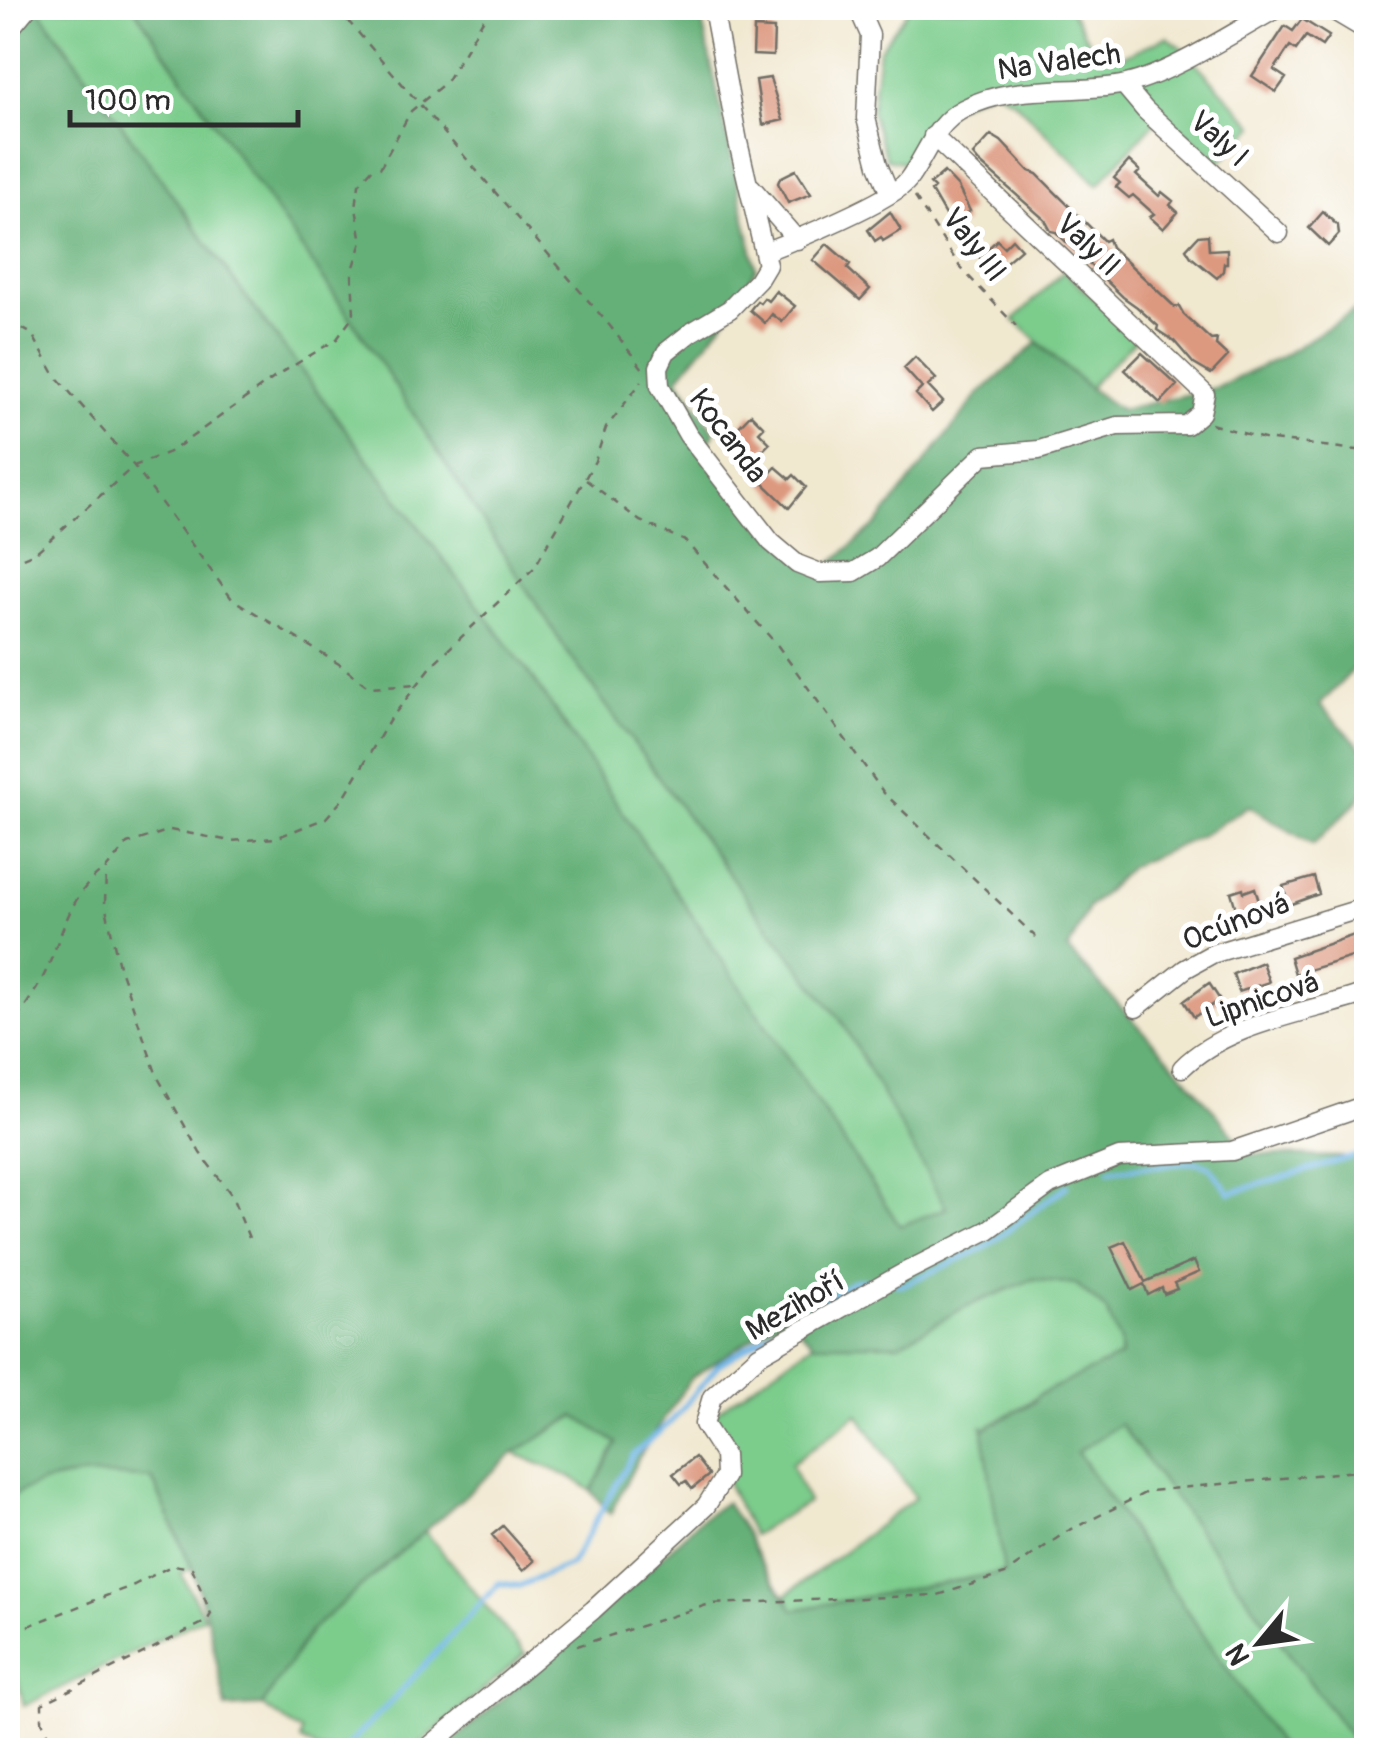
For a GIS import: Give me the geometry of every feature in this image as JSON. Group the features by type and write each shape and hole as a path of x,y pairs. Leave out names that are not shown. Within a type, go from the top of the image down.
{"street":[{"path":"8,31 27,8"},
{"path":"714,8 747,183 766,251"},
{"path":"858,8 870,35 866,118 890,194"},
{"name":"Na Valech","path":"766,251 797,240 907,182 934,136 962,109 1033,90 1124,84 1181,61 1278,8"},
{"path":"1329,8 1366,30"},
{"name":"Valy I","path":"1124,84 1144,110 1279,233"},
{"name":"Valy II","path":"934,136 1205,394 1206,403 1195,420"},
{"path":"747,183 797,240"},
{"name":"Kocanda","path":"766,251 767,265 758,280 730,309 677,342 660,359 658,376 662,392 688,435 771,542 782,555 808,568 844,574 878,558 983,455 1040,450 1116,426 1187,425 1195,420"},
{"name":"Ocúnová","path":"1136,1008 1185,969 1212,954 1366,907"},
{"name":"Lipnicová","path":"1182,1068 1202,1050 1230,1034 1366,993"},
{"name":"Mezihoří","path":"425,1750 593,1610 706,1506 725,1476 724,1455 704,1424 712,1396 760,1355 988,1230 1050,1185 1096,1164 1144,1154 1232,1150 1366,1105"}],"path":[{"path":"8,1032 44,975 72,908 94,876 127,844 170,830 231,841 276,838 326,818 343,798 389,721 436,662 534,568 595,461 606,428 647,375 610,326 337,8"},
{"path":"8,564 35,552 134,466 172,451 337,338 354,315 352,273 362,242 356,208 358,184 372,168 380,168 411,111 446,82 490,8"},
{"name":"Valy III","path":"907,182 960,267 1016,326"},
{"path":"8,320 32,334 54,374 134,466 232,599 339,664 369,687 418,684"},
{"path":"1195,420 1264,439 1366,451"},
{"path":"585,479 640,521 685,541 778,646 884,792 1040,941"},
{"path":"106,868 105,904 119,966 157,1076 200,1153 231,1194 250,1238"},
{"path":"570,1648 710,1604 938,1595 1006,1574 1066,1532 1148,1491 1366,1470"},
{"path":"12,1632 123,1590 173,1565 192,1568 212,1614 42,1704 42,1721 54,1750"}],"green space":[{"path":"8,8 38,8 234,281 537,684 900,1226 946,1208 842,1022 568,653 361,333 134,8 699,8 756,268 733,310 678,378 715,433 703,448 739,498 796,557 827,567 877,524 979,394 1037,343 1121,410 1219,387 1281,357 1366,304 1366,656 1320,705 1366,752 1366,787 1358,801 1313,845 1249,806 1199,837 1130,867 1088,908 1068,950 1188,1079 1249,1154 1366,1158 1366,1750 1360,1750 1120,1424 1077,1452 1283,1750 443,1750 632,1585 701,1519 726,1502 762,1565 794,1610 1004,1572 982,1425 985,1429 1035,1401 1038,1395 1121,1356 1120,1342 1106,1310 1076,1284 1033,1279 967,1306 899,1344 814,1344 786,1316 691,1378 639,1457 610,1514 591,1491 617,1443 575,1416 514,1453 310,1631 262,1706 226,1708 209,1625 192,1568 152,1479 77,1476 42,1483 8,1499"},
{"path":"38,8 134,8 361,333 568,653 842,1022 947,1208 900,1226 537,684 234,281"},
{"path":"910,8 1069,8 1094,50 1121,57 1167,37 1255,126 1220,162 1162,114 1098,185 1015,102 993,89 942,116 908,163 886,159 871,112 879,50"},
{"path":"1064,271 1137,338 1090,389 1014,320"},
{"path":"1033,1279 1076,1284 1106,1310 1120,1342 1120,1424 1360,1750 1283,1750 1039,1396 983,1430 1005,1572 793,1610 786,1595 915,1498 858,1414 791,1464 808,1502 753,1535 728,1485 716,1412 815,1342 967,1306"},
{"path":"576,1416 617,1443 591,1491 575,1479 514,1453"},
{"path":"92,1473 152,1479 192,1568 181,1573 204,1617 24,1706 8,1640 8,1499 30,1485"},
{"path":"425,1531 525,1654 413,1750 319,1750 301,1740 302,1732 262,1706 309,1632"}],"building":[{"path":"1302,19 1329,36 1322,46 1306,36 1296,50 1290,46 1274,70 1286,78 1276,92 1252,76 1285,26 1293,31"},
{"path":"754,28 774,29 773,56 753,55"},
{"path":"770,78 783,120 763,125 756,80"},
{"path":"991,135 1037,174 1104,241 1108,239 1111,247 1175,307 1179,306 1211,340 1217,339 1216,345 1228,356 1211,374 1194,364 1174,341 1157,330 1158,326 979,162 973,155"},
{"path":"1129,161 1140,171 1136,175 1159,196 1162,192 1173,201 1170,205 1178,212 1163,229 1150,217 1154,214 1133,195 1129,198 1116,187 1120,183 1114,178"},
{"path":"796,170 811,194 788,203 778,183"},
{"path":"944,172 958,187 970,211 961,216 965,223 953,229 931,191 934,188 930,184"},
{"path":"890,212 901,230 883,241 881,237 875,241 868,230"},
{"path":"1323,212 1338,226 1339,234 1328,246 1309,228"},
{"path":"1208,235 1209,250 1227,249 1227,263 1217,278 1186,249 1198,236"},
{"path":"1012,239 1021,249 992,274 979,257 997,240 1004,247"},
{"path":"827,244 870,289 860,300 813,260"},
{"path":"776,291 795,306 782,322 772,314 765,323 750,310 757,301 768,301"},
{"path":"1142,353 1177,385 1160,403 1125,370"},
{"path":"915,357 936,379 928,386 943,402 932,412 916,394 922,388 904,368"},
{"path":"751,414 764,427 759,432 770,443 757,456 733,433"},
{"path":"776,467 790,479 794,475 806,487 789,508 762,482"},
{"path":"1314,877 1319,894 1289,905 1283,886"},
{"path":"1243,888 1244,892 1255,888 1262,911 1239,919 1231,892"},
{"path":"1360,933 1366,953 1295,974 1290,957"},
{"path":"1262,962 1269,982 1239,992 1233,974"},
{"path":"1209,983 1220,1000 1194,1017 1184,1001"},
{"path":"1125,1241 1145,1282 1194,1261 1199,1272 1174,1283 1177,1289 1164,1294 1162,1288 1148,1295 1144,1284 1132,1290 1111,1247"},
{"path":"695,1457 709,1475 692,1489 673,1474"},
{"path":"503,1526 534,1561 523,1571 492,1535"}],"waterway":[{"path":"1109,1170 1197,1162 1209,1166 1230,1193 1366,1153"},
{"path":"896,1284 903,1285 986,1247 1067,1186"},
{"path":"343,1750 499,1583 519,1586 571,1564 633,1455 672,1421 718,1365 854,1281 876,1280"}]}
